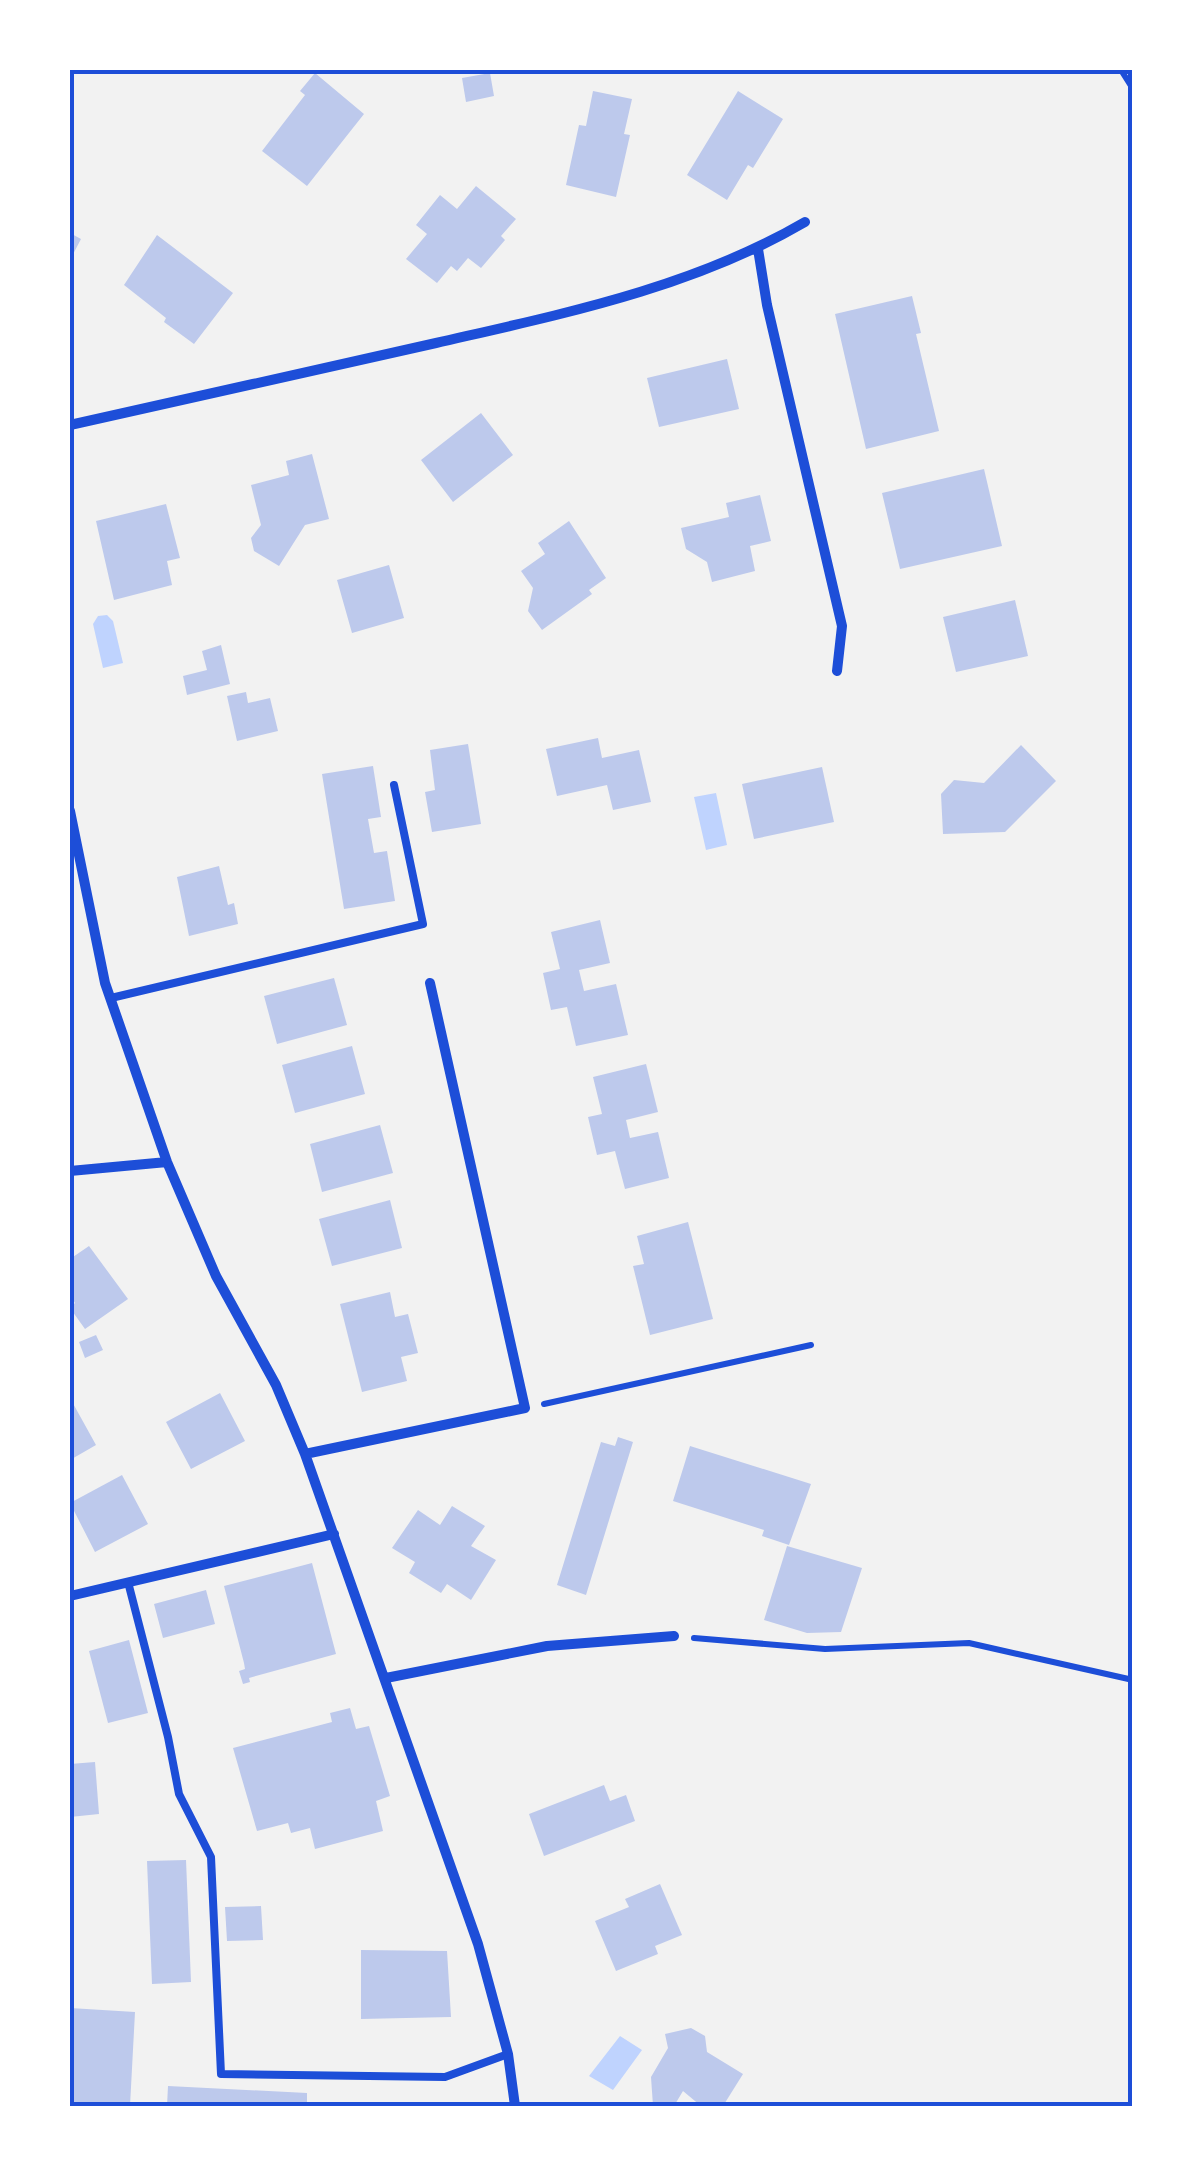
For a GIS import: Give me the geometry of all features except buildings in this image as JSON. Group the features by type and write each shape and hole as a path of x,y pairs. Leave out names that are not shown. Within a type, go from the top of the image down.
{"street":[{"path":"70,425 576,311 758,250 805,222"},
{"path":"758,250 767,305 842,626 837,671"},
{"path":"70,812 111,998 167,1162 216,1276 276,1385 305,1454 478,1944 508,2054 514,2106"},
{"path":"305,1454 524,1408 430,983"},
{"path":"70,1171 167,1162"},
{"path":"70,1596 334,1534"},
{"path":"386,1678 547,1646 674,1636"}],"lane":[{"path":"111,998 424,924 394,785"},
{"path":"128,1582 179,1794 211,1857 220,2074 445,2076 508,2054"}],"path":[{"path":"1121,70 1133,89"},
{"path":"524,1408 811,1345"},
{"path":"674,1636 825,1649 969,1643 1133,1680"}],"water":[{"path":"107,615 113,621 123,663 103,668 93,624 98,616"},
{"path":"716,793 727,845 706,850 694,797"},
{"path":"620,2036 642,2050 613,2090 589,2076"}]}
